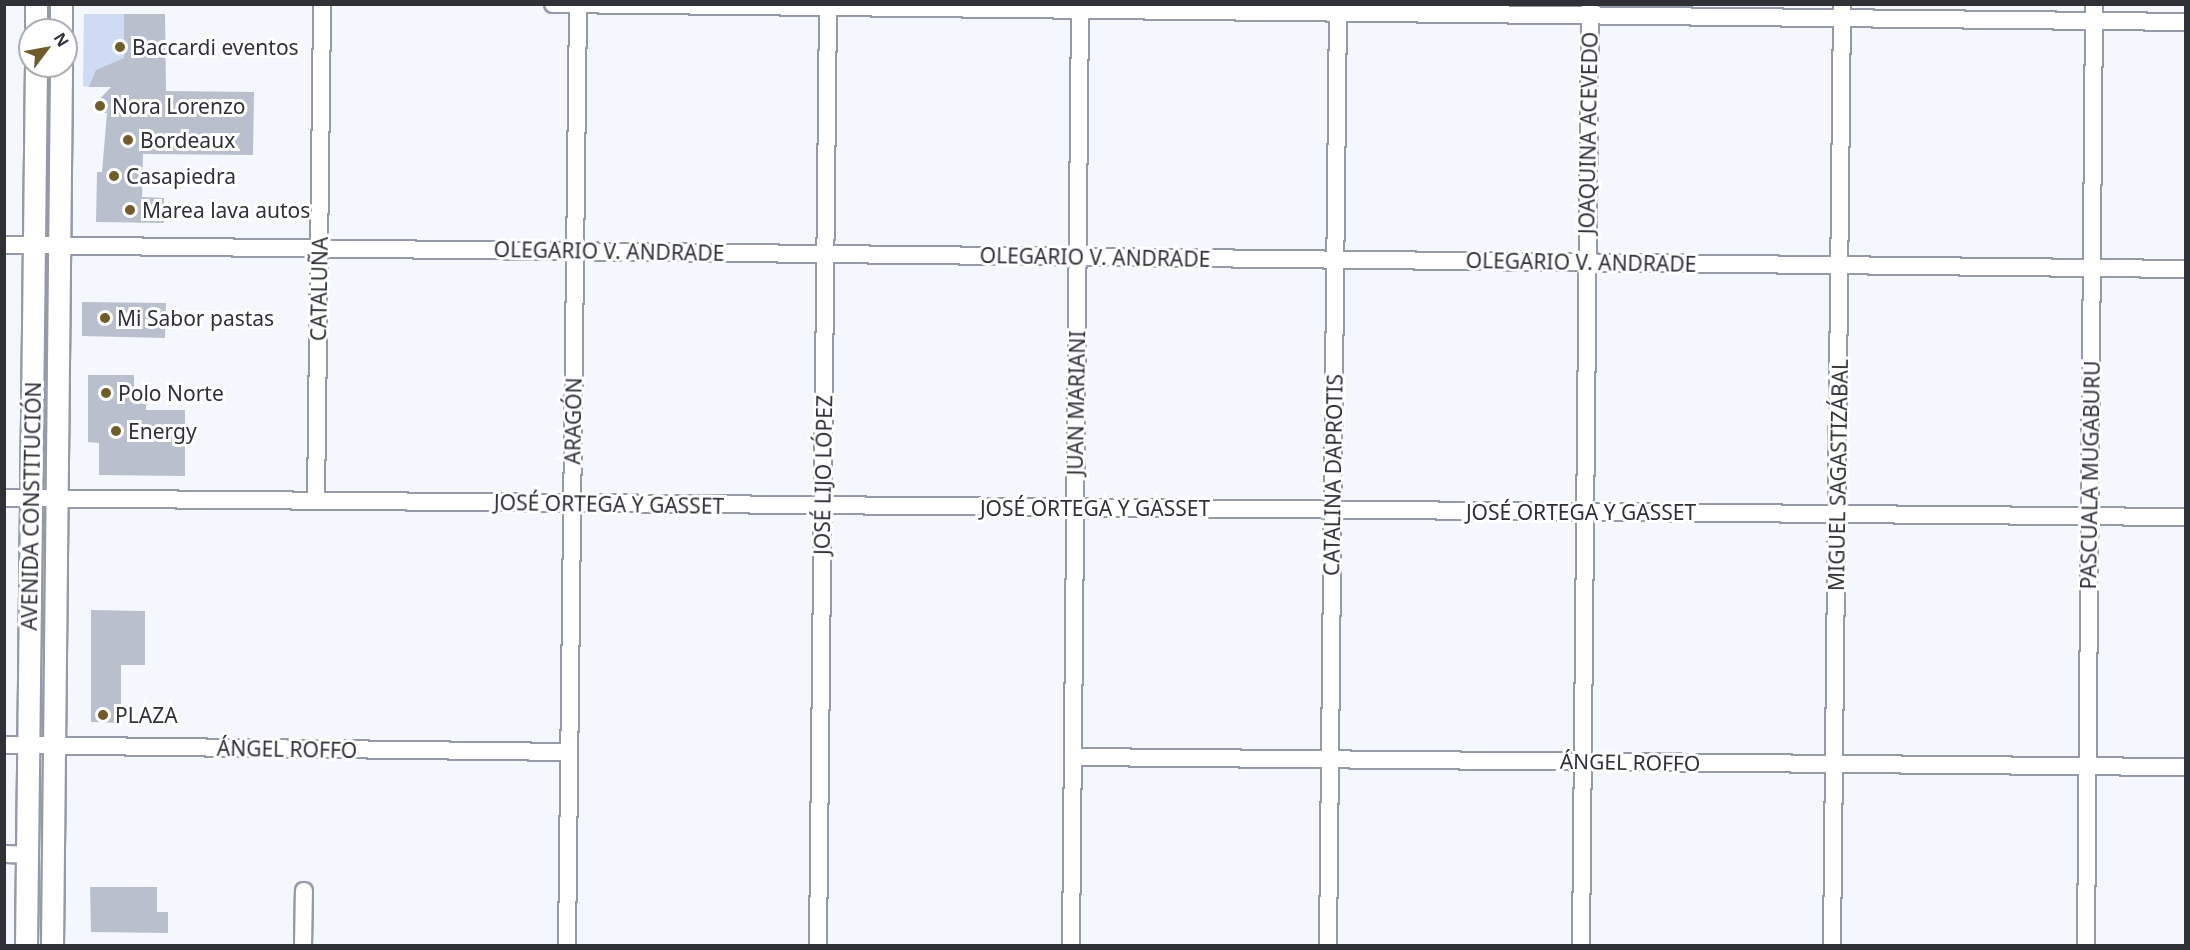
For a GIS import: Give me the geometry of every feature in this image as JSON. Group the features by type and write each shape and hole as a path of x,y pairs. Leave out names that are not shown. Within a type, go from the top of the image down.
{"main road":[{"name":"AVENIDA CONSTITUCIÓN","path":"27,945 36,78"},
{"name":"AVENIDA CONSTITUCIÓN","path":"52,945 61,78"}],"street":[{"name":"CATALUÑA","path":"316,501 322,4"},
{"path":"553,4 2094,13 2186,22"},
{"name":"ARAGÓN","path":"567,945 578,5"},
{"name":"JOSÉ LIJO LÓPEZ","path":"818,945 828,6"},
{"name":"JUAN MARIANI","path":"1071,945 1080,8"},
{"name":"CATALINA DAPROTIS","path":"1328,945 1338,9"},
{"name":"JOAQUINA ACEVEDO","path":"1581,945 1590,10"},
{"name":"MIGUEL SAGASTIZÁBAL","path":"1832,945 1842,11"},
{"name":"PASCUALA MUGABURU","path":"2086,945 2094,13"},
{"name":"OLEGARIO V. ANDRADE","path":"4,245 2186,269"},
{"name":"JOSÉ ORTEGA Y GASSET","path":"4,498 2186,517"},
{"name":"ÁNGEL ROFFO","path":"4,746 569,752"},
{"name":"ÁNGEL ROFFO","path":"1074,757 2186,767"},
{"path":"4,854 27,855"},
{"path":"303,945 304,891"}],"shaded area":[{"path":"84,14 124,14 124,58 89,87 83,86"}],"building":[{"path":"124,14 165,14 166,91 254,92 253,155 143,154 142,197 164,198 164,223 96,222 97,172 102,172 107,113 98,113 92,107 111,87 89,87 96,70 124,58"},
{"path":"82,302 166,303 165,338 82,336"},
{"path":"88,375 134,375 134,394 147,394 146,410 185,410 185,476 99,475 99,443 88,442"},
{"path":"91,610 145,611 145,665 121,665 121,723 91,722"},
{"path":"90,887 157,887 157,912 168,912 168,933 91,932"}],"place":[{"name":"Baccardi eventos","path":"120,47"},
{"name":"Nora Lorenzo","path":"100,106"},
{"name":"Bordeaux","path":"128,140"},
{"name":"Casapiedra","path":"114,176"},
{"name":"Marea lava autos","path":"130,210"},
{"name":"Mi Sabor pastas","path":"105,318"},
{"name":"Polo Norte","path":"106,393"},
{"name":"Energy","path":"116,431"},
{"name":"PLAZA","path":"103,715"}]}
